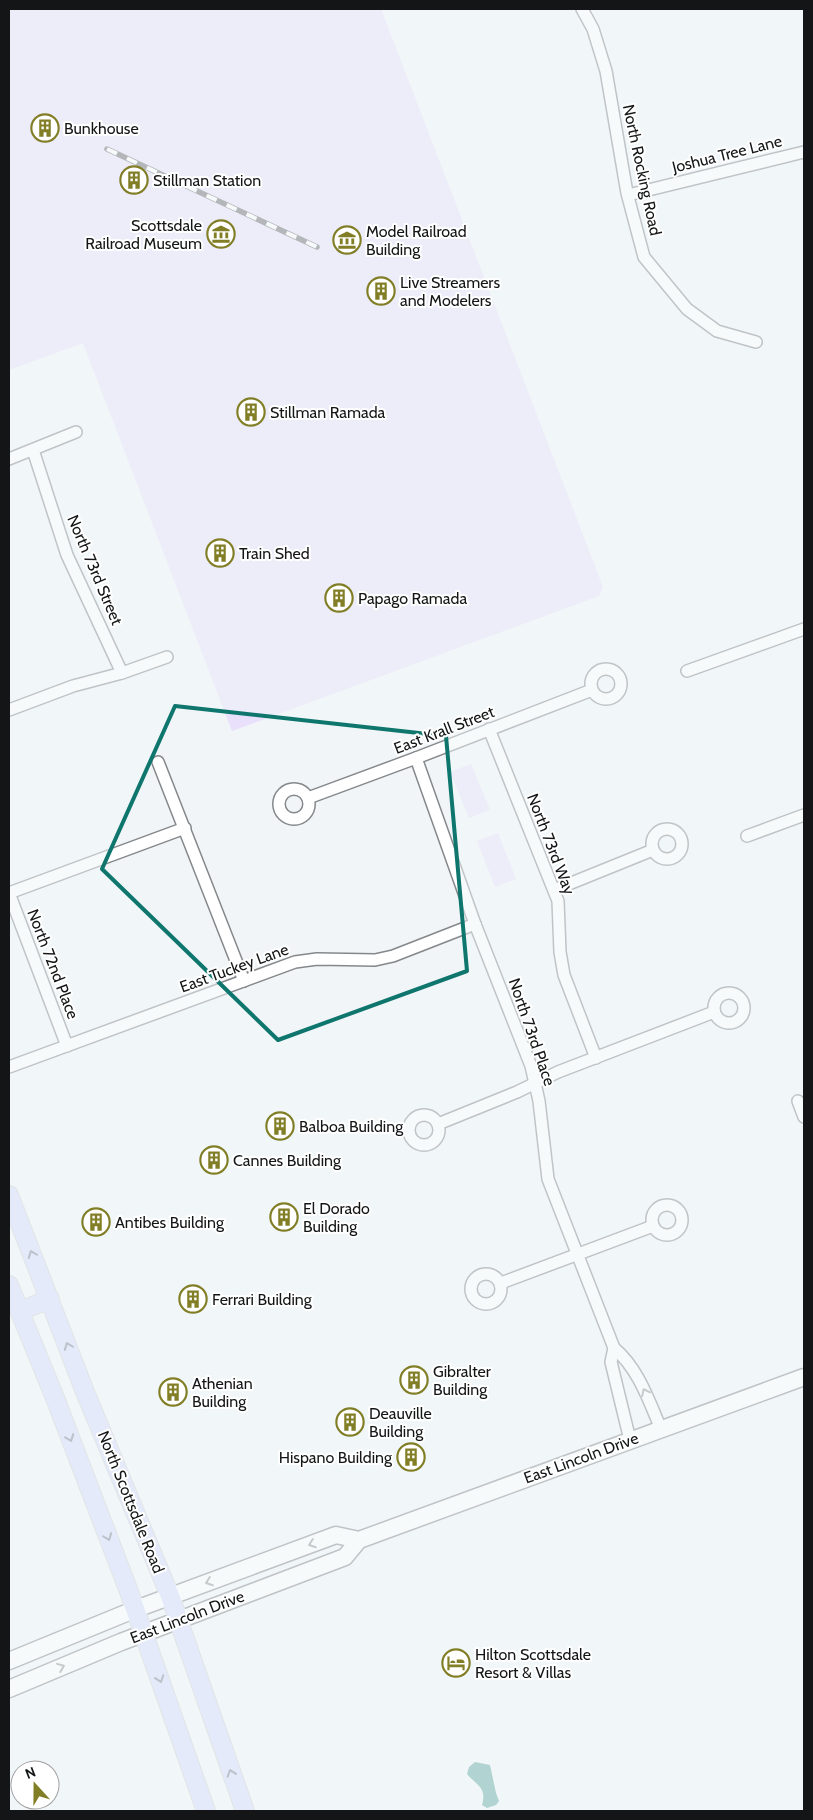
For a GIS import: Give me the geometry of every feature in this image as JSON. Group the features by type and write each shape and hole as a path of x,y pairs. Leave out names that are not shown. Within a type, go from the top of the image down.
{"main road":[{"name":"North Scottsdale Road","path":"9,1195 86,1392 170,1596 245,1811"},
{"name":"North Scottsdale Road","path":"9,1285 136,1609 206,1811"},
{"path":"20,1311 50,1299"},
{"name":"East Lincoln Drive","path":"9,1688 144,1633 345,1558 359,1540 804,1377"},
{"name":"East Lincoln Drive","path":"9,1661 136,1609 336,1535 359,1540"}],"street":[{"name":"North Rocking Road","path":"582,9 593,29 606,71 628,195 644,257 687,309 717,331 756,342"},
{"name":"Joshua Tree Lane","path":"628,195 804,152"},
{"path":"9,459 76,432"},
{"name":"North 73rd Street","path":"33,450 67,554 122,673"},
{"path":"687,672 804,629"},
{"path":"9,710 73,686 122,673 167,657"},
{"name":"East Krall Street","path":"308,798 592,690"},
{"name":"North 73rd Way","path":"489,729 558,901 560,952 564,975 596,1058"},
{"name":"North 73rd Place","path":"416,758 475,924 531,1066 539,1101 548,1180 614,1348 625,1357 643,1388 661,1429"},
{"path":"158,762 244,981"},
{"path":"747,836 804,815"},
{"path":"9,893 185,828"},
{"path":"554,890 653,850"},
{"name":"North 72nd Place","path":"9,893 67,1046"},
{"name":"East Tuckey Lane","path":"9,1068 295,962 317,959 375,960 393,956 475,924"},
{"path":"438,1124 535,1084 558,1072 714,1012"},
{"path":"798,1101 804,1117"},
{"path":"501,1283 653,1226"},
{"name":"North 73rd Place","path":"614,1348 611,1362 630,1440"}],"highlighted area":[{"path":"175,706 446,736 467,971 278,1040 102,869"}],"shaded area":[{"path":"9,9 381,9 603,587 599,596 232,731 83,343 9,370"},
{"path":"471,764 490,810 469,818 450,772"},
{"path":"498,833 516,879 495,887 477,841"}],"water":[{"path":"475,1762 490,1765 499,1801 496,1805 487,1808 482,1805 482,1790 467,1774 469,1767"}],"railway":[{"path":"107,149 317,247"}],"place":[{"name":"Bunkhouse","path":"45,128"},
{"name":"Stillman Station","path":"134,180"},
{"name":"Scottsdale Railroad Museum","path":"221,234"},
{"name":"Model Railroad Building","path":"347,240"},
{"name":"Live Streamers and Modelers","path":"381,291"},
{"name":"Stillman Ramada","path":"251,412"},
{"name":"Train Shed","path":"220,553"},
{"name":"Papago Ramada","path":"339,598"},
{"name":"Balboa Building","path":"280,1126"},
{"name":"Cannes Building","path":"214,1160"},
{"name":"El Dorado Building","path":"284,1217"},
{"name":"Antibes Building","path":"96,1222"},
{"name":"Ferrari Building","path":"193,1299"},
{"name":"Gibralter Building","path":"414,1380"},
{"name":"Athenian Building","path":"173,1392"},
{"name":"Deauville Building","path":"350,1422"},
{"name":"Hispano Building","path":"411,1457"},
{"name":"Hilton Scottsdale Resort & Villas","path":"456,1663"}]}
